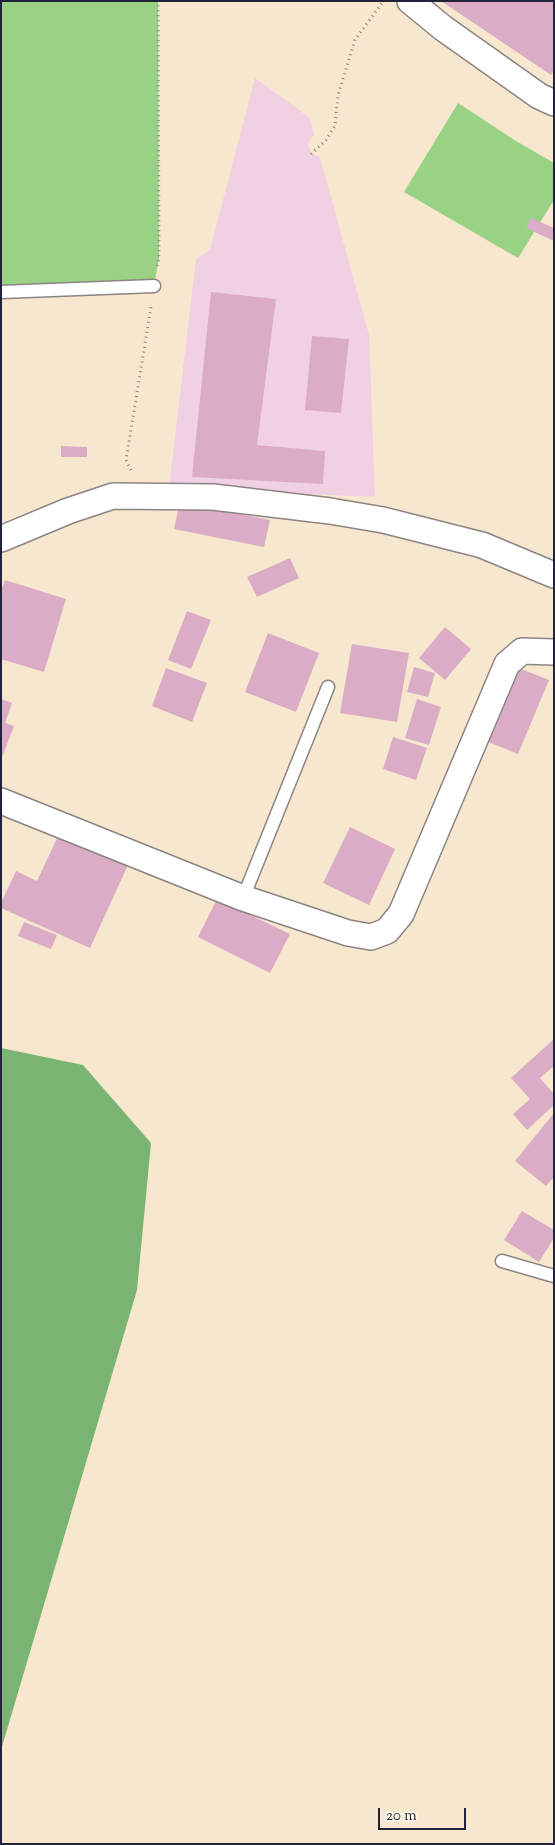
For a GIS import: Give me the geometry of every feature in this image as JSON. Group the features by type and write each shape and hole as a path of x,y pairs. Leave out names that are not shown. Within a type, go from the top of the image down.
{"street":[{"path":"410,1 443,28 539,96 554,103"},
{"path":"1,539 68,511 113,496 213,497 330,511 383,520 482,544 554,575"},
{"path":"1,801 243,898 348,933 371,937 387,931 401,914 507,664 522,651 554,652"}],"lane":[{"path":"1,292 154,286"},
{"path":"243,898 328,687"},
{"path":"502,1261 554,1276"}],"path":[{"path":"142,496 126,460 159,258 158,1"},
{"path":"311,154 326,140 334,126 338,95 355,40 384,1"}],"shaded area":[{"path":"255,78 310,118 314,135 308,143 311,154 320,157 369,335 375,497 169,488 196,259 210,250"}],"green space":[{"path":"1,1 158,1 159,258 154,286 1,292"},
{"path":"458,103 554,163 554,200 518,258 404,192"},
{"path":"1,1048 83,1065 151,1143 137,1290 1,1750"}],"building":[{"path":"441,1 554,1 554,71 551,75"},
{"path":"531,218 554,228 554,241 526,228"},
{"path":"211,292 276,299 257,445 325,451 323,484 192,477"},
{"path":"312,336 349,339 341,413 305,410"},
{"path":"61,446 87,447 87,457 61,457"},
{"path":"180,502 270,520 264,547 174,529"},
{"path":"290,558 299,578 257,597 247,577"},
{"path":"5,580 66,599 44,672 1,659 1,591"},
{"path":"187,611 211,620 191,669 168,660"},
{"path":"445,627 471,649 445,680 419,658"},
{"path":"268,633 319,653 296,712 245,692"},
{"path":"352,644 409,653 397,722 340,713"},
{"path":"511,665 549,680 518,754 481,739"},
{"path":"414,667 435,673 428,697 407,692"},
{"path":"166,668 207,683 192,722 152,706"},
{"path":"1,699 12,703 5,723 14,726 1,760"},
{"path":"417,699 441,707 429,745 405,738"},
{"path":"393,737 427,748 416,780 383,769"},
{"path":"350,827 395,849 369,905 323,883"},
{"path":"59,834 128,865 90,948 1,908 1,903 16,871 37,881"},
{"path":"217,899 290,934 270,973 198,937"},
{"path":"24,922 57,935 51,949 18,936"},
{"path":"554,1039 554,1066 540,1078 554,1094 554,1105 527,1130 513,1114 530,1099 511,1078"},
{"path":"554,1113 554,1177 546,1186 515,1161"},
{"path":"522,1211 554,1230 554,1238 539,1262 504,1240"}]}
